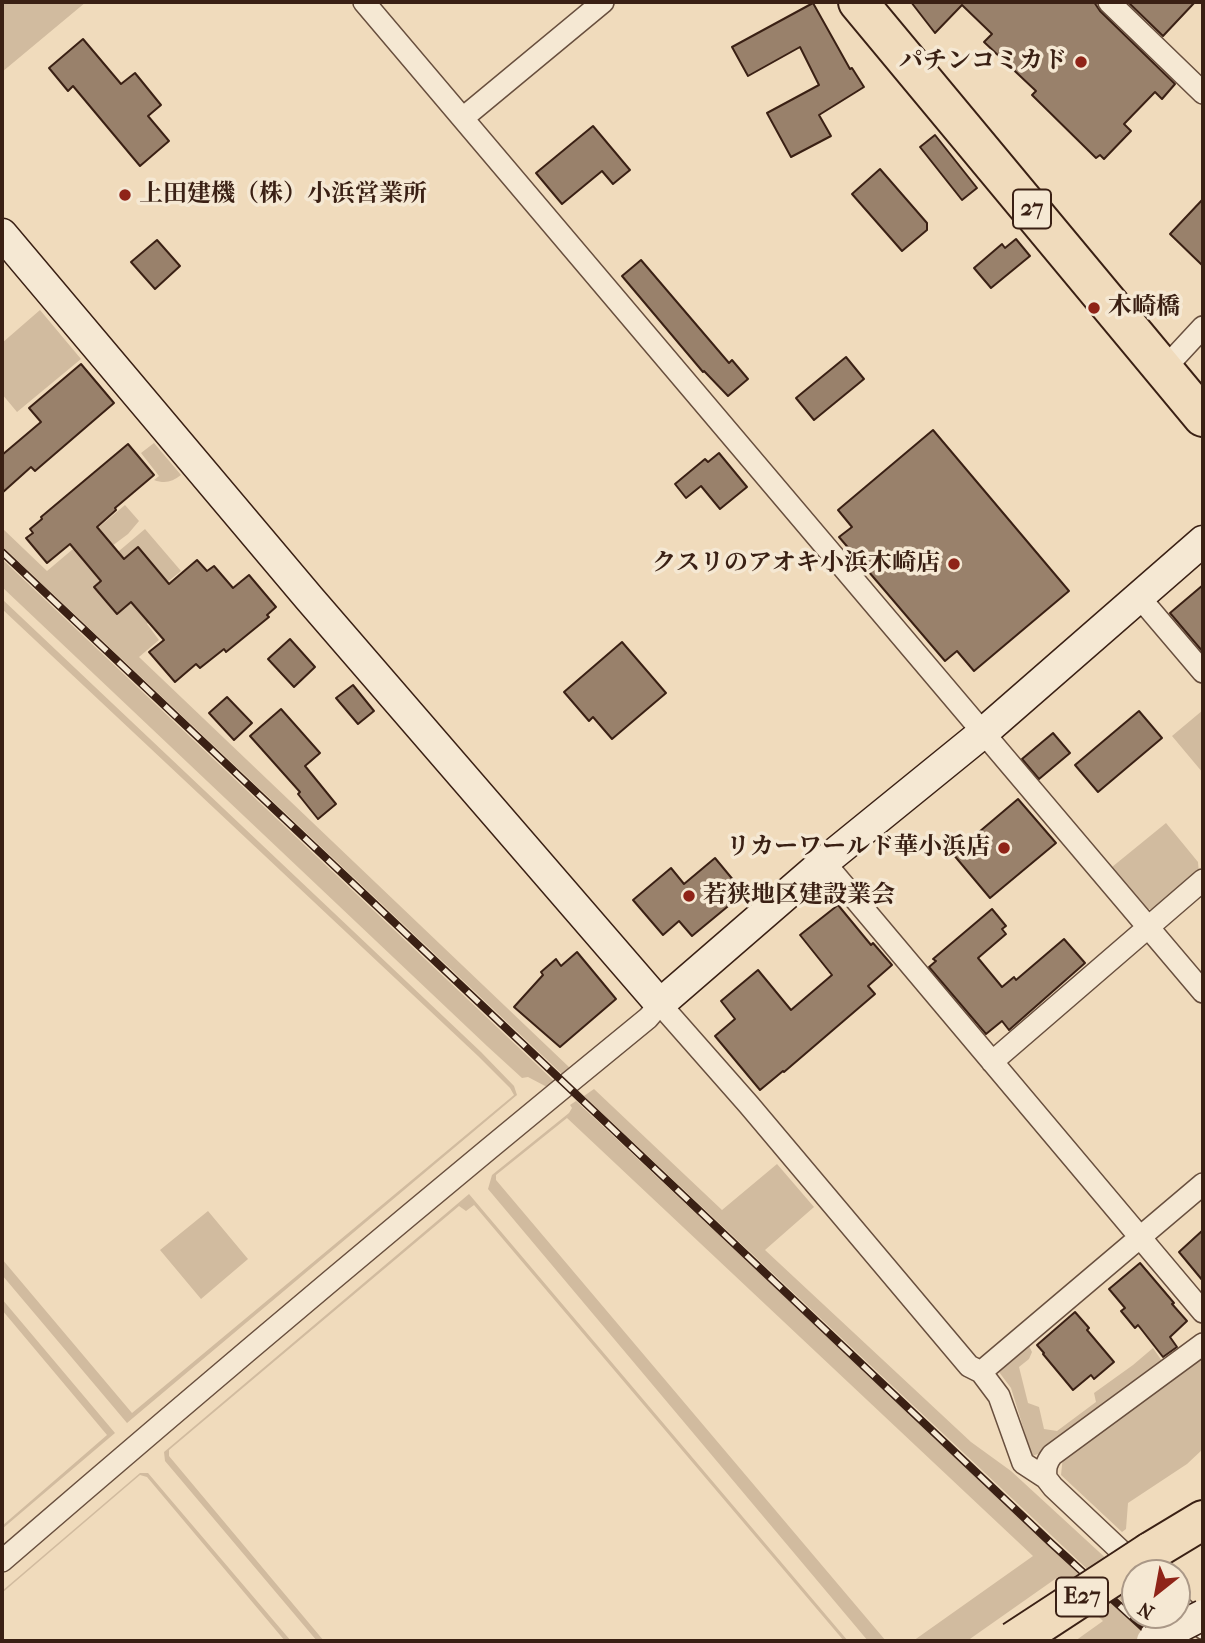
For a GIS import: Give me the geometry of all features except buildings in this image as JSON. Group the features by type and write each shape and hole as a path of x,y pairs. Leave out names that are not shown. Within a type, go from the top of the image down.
{"highway":[{"name":"27","path":"859,2 1203,417"},
{"name":"E27","path":"1162,1559 1203,1520"},
{"name":"E27","path":"1171,1559 1203,1540"},
{"name":"E27","path":"1014,1641 1121,1586"},
{"name":"E27","path":"1061,1641 1121,1594"}],"street":[{"path":"364,2 1203,992"},
{"path":"463,118 603,2"},
{"path":"1109,2 1203,93"},
{"path":"2,234 309,598 757,1115 969,1366 981,1372 999,1396 1023,1463 1046,1478 1053,1488 1136,1559"},
{"path":"1164,369 1203,327"},
{"path":"2,1561 178,1410 649,1018 660,1004 824,862 984,732 1203,541"},
{"path":"1140,598 1203,672"},
{"path":"824,862 1203,1312"},
{"path":"992,1062 1203,880"},
{"path":"981,1372 1203,1184"},
{"path":"1046,1478 1047,1461 1052,1455 1203,1344"},
{"path":"1152,1641 1203,1615"}],"shaded area":[{"path":"2,2 86,2 2,72"},
{"path":"40,310 81,359 17,412 2,394 2,343"},
{"path":"154,443 181,475 168,482 154,480 159,476 141,453"},
{"path":"125,505 139,521 112,546 113,549 119,551 145,529 181,571 148,598 154,616 147,624 159,640 139,657 570,1068 562,1074 2,546 2,528 47,571"},
{"path":"2,559 554,1081 547,1087 528,1077 522,1078 487,1046 2,587"},
{"path":"2,599 481,1052 514,1086 517,1095 127,1423 2,1275 2,1259 132,1413 514,1095 478,1056 2,609"},
{"path":"1203,710 1203,773 1172,736"},
{"path":"1166,823 1198,862 1199,874 1156,910 1147,909 1112,867"},
{"path":"594,1089 722,1210 777,1164 814,1207 765,1250 971,1442 1011,1471 1121,1572 1121,1601 584,1096"},
{"path":"576,1101 1121,1612 1121,1629 1139,1629 1152,1641 1075,1641 1103,1621 1058,1577 967,1641 913,1641 1033,1556 567,1118 496,1175 496,1180 886,1641 868,1641 488,1189 492,1175 569,1113 572,1108 570,1105"},
{"path":"469,1194 848,1641 844,1641 474,1205 466,1211 459,1206 169,1450 169,1456 324,1641 317,1641 165,1461 164,1452"},
{"path":"208,1211 248,1259 201,1299 160,1250"},
{"path":"2,1299 115,1433 2,1529 2,1526 107,1435 2,1310"},
{"path":"1029,1346 1032,1352 1029,1359 1019,1367 1028,1403 1039,1407 1044,1429 1057,1431 1096,1402 1094,1393 1153,1348 1164,1364 1032,1456 1011,1388 999,1372"},
{"path":"1203,1355 1203,1449 1187,1464 1128,1503 1126,1529 1122,1532 1061,1475 1063,1456"},
{"path":"140,1473 148,1473 291,1641 285,1641 147,1477 140,1475 2,1593"}],"railway":[{"path":"2,552 1158,1641"}],"place":[{"name":"パチンコミカド","path":"1081,62"},
{"name":"上田建機（株）小浜営業所","path":"125,195"},
{"name":"木崎橋","path":"1094,308"},
{"name":"クスリのアオキ小浜木崎店","path":"954,564"},
{"name":"リカーワールド華小浜店","path":"1004,848"},
{"name":"若狭地区建設業会","path":"689,896"}]}
